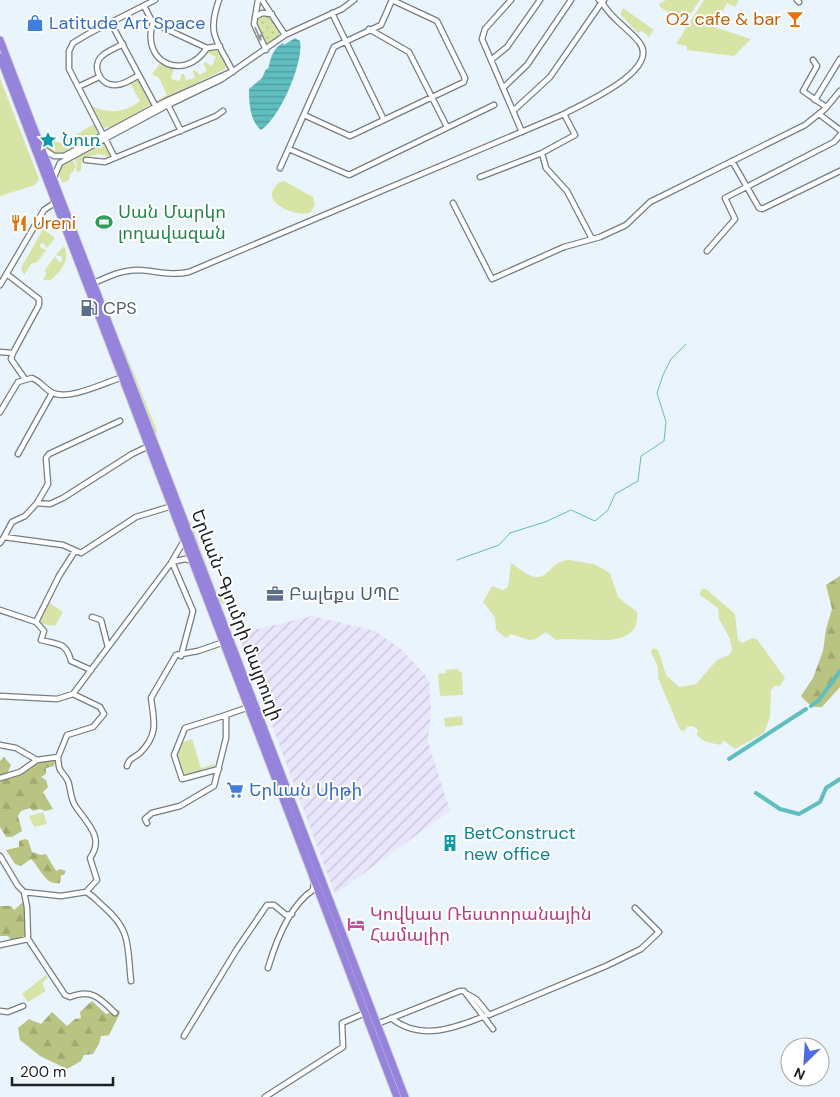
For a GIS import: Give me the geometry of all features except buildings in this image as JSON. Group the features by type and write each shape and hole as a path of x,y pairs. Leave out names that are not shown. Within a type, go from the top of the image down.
{"highway":[{"path":"0,40 18,92 41,148"},
{"path":"0,57 18,92"},
{"name":"Երևան-Գյումրի մայրուղի","path":"41,148 54,177 64,213 314,879 366,1013 394,1079 405,1097"},
{"name":"Երևան-Գյումրի մայրուղի","path":"41,148 56,202 64,213 94,282 124,377 193,561 376,1024 394,1079 397,1097"}],"street":[{"path":"115,158 80,86 69,69 69,51 73,43 155,0"},
{"path":"219,0 212,21 214,36 234,71"},
{"path":"258,0 255,30 266,50"},
{"path":"262,0 285,34"},
{"path":"54,177 60,163 167,103 234,71 266,50 285,34 332,13 354,0"},
{"path":"280,168 334,47 380,25 392,0 436,21 465,78 464,82 350,136 304,115"},
{"path":"511,0 482,34 522,132"},
{"path":"492,60 507,47 540,0"},
{"path":"503,88 527,65 571,0"},
{"path":"94,282 119,272 138,270 177,274 189,272 564,114 628,78 638,68 643,57 640,43 602,1 550,77 513,111"},
{"path":"144,6 153,24 150,41 153,51 159,59 168,64 187,66 196,62 207,48"},
{"path":"255,18 262,13 272,14"},
{"path":"332,13 384,120"},
{"path":"111,23 156,106"},
{"path":"153,24 207,48 220,46"},
{"path":"370,30 409,52 447,127"},
{"path":"123,44 102,55 97,65 99,77 107,84 119,85 139,75"},
{"path":"815,100 840,59"},
{"path":"813,60 817,66 803,91 826,107"},
{"path":"80,86 99,77"},
{"path":"452,203 492,278 564,247 592,239 626,225 650,202 805,125 819,114 840,91"},
{"path":"41,148 54,156 60,157 105,138 156,106 167,103"},
{"path":"167,103 181,131"},
{"path":"289,148 348,175 494,105"},
{"path":"86,160 105,162 216,116 223,111"},
{"path":"480,177 542,152 575,135 564,114"},
{"path":"819,114 840,130"},
{"path":"707,251 735,219 725,198 834,142 840,135"},
{"path":"542,152 546,168 567,191 592,239"},
{"path":"732,161 759,208 840,172"},
{"path":"0,285 8,275 44,210 56,202"},
{"path":"8,275 39,299 36,310 11,359 24,374 25,379"},
{"path":"0,352 13,353"},
{"path":"0,412 18,382 25,379 32,378 38,380 52,393 61,396 83,392 124,377"},
{"path":"18,454 52,393"},
{"path":"0,543 12,522 25,516 37,503 48,484 46,458 49,454 120,421"},
{"path":"37,503 50,504 63,498 132,454 150,446"},
{"path":"4,537 64,545 81,553 136,517 172,506"},
{"path":"0,696 58,699 73,694 172,562 185,539"},
{"path":"36,622 59,576 75,551"},
{"path":"172,562 185,559 193,561"},
{"path":"172,562 193,611 181,656"},
{"path":"0,610 36,622 44,631 41,640 64,646 70,661 91,670"},
{"path":"92,617 101,620 108,647"},
{"path":"127,766 130,759 139,754 151,737 156,721 151,698 176,655 181,656 224,642"},
{"path":"73,694 100,707 104,714 93,726 67,735 58,757 59,771 68,782 72,800 91,826 96,838 95,851 90,858 97,880 86,892"},
{"path":"219,769 182,779 174,755 185,728 251,708"},
{"path":"147,823 145,819 152,813 180,806 214,786 226,738 226,715"},
{"path":"0,745 16,748 37,760"},
{"path":"0,778 20,772 37,760 58,757"},
{"path":"0,856 18,886 24,892 27,907 28,939 65,995 70,997 85,992 95,994 115,1013"},
{"path":"268,968 273,950 292,914 306,894 313,890 314,879"},
{"path":"24,892 61,896 86,892 94,896 122,926 129,948 131,981"},
{"path":"184,1036 237,949 267,905 274,905 286,915 292,914"},
{"path":"376,1024 460,991 476,999 489,1015 606,966 641,949 659,932 635,908"},
{"path":"0,945 28,939"},
{"path":"466,994 485,1016 492,1028"},
{"path":"0,1011 8,1012 23,1006"},
{"path":"265,1097 343,1047 342,1023 366,1013"},
{"path":"391,1018 403,1028 429,1033 485,1016"}],"shaded area":[{"path":"312,616 376,631 402,650 429,679 431,711 428,742 450,811 335,894 238,634"}],"green space":[{"path":"666,0 700,0 685,22 660,7 659,4"},
{"path":"704,0 739,0 735,7 727,3 714,27 751,39 734,56 687,50 687,46 676,44"},
{"path":"623,8 654,30 649,37 642,31 638,33 620,14"},
{"path":"261,15 271,16 282,32 281,35 266,46 256,28 258,18"},
{"path":"219,48 227,64 225,69 158,102 156,101 167,95 159,78 152,74 161,62 174,67 171,79 180,81 181,74 184,74 186,80 195,78 193,71 195,70 200,75 207,70 203,64 205,62 212,66 216,57 206,52 208,49"},
{"path":"0,78 39,179 35,185 0,196"},
{"path":"140,78 152,104 111,127 104,128 92,106 98,109 116,111 134,105 140,101 130,83"},
{"path":"96,123 102,135 71,150 65,141"},
{"path":"54,141 65,144 69,150 59,155 54,154 46,144"},
{"path":"103,144 107,145 112,156 99,154 82,158 81,171 76,172 77,165 74,158"},
{"path":"72,159 76,166 70,174 69,180 62,183 59,174 60,166"},
{"path":"284,181 313,197 315,205 311,212 303,214 292,212 282,208 275,202 272,192 278,184"},
{"path":"43,229 55,238 47,248 43,243 40,244 40,247 46,250 37,262 31,264 24,275 21,268"},
{"path":"64,246 66,261 64,265 51,280 43,280 46,274 45,270 55,256 59,262 62,261 62,257 56,255"},
{"path":"123,346 157,431 155,436 121,347"},
{"path":"190,520 218,596 225,600 229,608 216,599 189,525"},
{"path":"569,560 594,564 610,573 618,597 637,612 636,625 630,633 620,638 607,640 556,640 546,632 536,639 529,640 511,634 506,638 496,630 495,617 483,602 492,586 503,590 508,587 511,563 528,575 537,577 546,574 562,561"},
{"path":"840,576 840,687 822,707 815,707 801,696 813,678 823,651 826,629 832,609 826,585"},
{"path":"701,589 706,589 735,614 738,640 742,643 752,638 757,639 785,678 780,686 775,686 771,690 770,717 764,733 735,749 723,740 721,745 702,740 697,735 698,730 693,726 687,727 684,731 680,730 658,678 658,667 651,652 653,648 658,650 666,675 679,687 696,684 717,660 729,655 732,650 730,639 719,619 718,608 700,595"},
{"path":"48,602 63,612 55,626 41,624 40,618"},
{"path":"457,669 462,673 463,695 440,696 438,674 446,673 446,670"},
{"path":"462,716 463,725 445,727 444,718"},
{"path":"192,739 201,768 214,764 214,766 182,776 176,753 180,743"},
{"path":"4,757 11,765 7,774 19,773 41,762 55,761 54,766 46,768 46,774 41,777 46,780 48,787 43,792 53,809 33,811 30,808 21,811 18,816 22,831 12,837 6,837 0,827 0,761"},
{"path":"43,812 47,824 34,827 29,816"},
{"path":"28,840 32,852 41,855 46,854 56,871 60,869 66,871 64,875 61,875 60,883 50,882 31,859 21,866 15,864 6,850 19,847 19,841"},
{"path":"24,901 26,936 11,940 8,936 0,936 0,906 11,906 14,910"},
{"path":"46,975 48,978 42,983 46,991 28,1002 22,994"},
{"path":"92,1001 106,1014 119,1010 120,1013 109,1035 101,1036 93,1054 84,1055 81,1061 67,1069 40,1056 20,1040 18,1028 29,1019 41,1024 52,1012 67,1026 75,1019 81,1018 80,1012"}],"water":[{"path":"295,38 300,41 300,51 289,90 275,115 261,130 252,117 249,89 262,78 266,69 268,69 272,54 276,48"}],"waterway":[{"path":"457,560 499,545 510,533 545,522 571,510 595,521 608,510 615,494 638,481 641,456 664,441 666,422 657,393 671,359 686,344"},
{"path":"811,706 819,700 840,671"},
{"path":"729,759 806,709"},
{"path":"756,793 780,809 799,814 820,802 826,788 840,779"}],"place":[{"name":"O2 cafe & bar","path":"795,19"},
{"name":"Latitude Art Space","path":"35,23"},
{"name":"Նուռ","path":"48,140"},
{"name":"Սան Մարկո լողավազան","path":"104,222"},
{"name":"Ureni","path":"19,223"},
{"name":"CPS","path":"89,308"},
{"name":"Բալեքս ՍՊԸ","path":"275,594"},
{"name":"Երևան Սիթի","path":"235,790"},
{"name":"BetConstruct new office","path":"450,843"},
{"name":"Կովկաս Ռեստորանային Համալիր","path":"356,924"}]}
